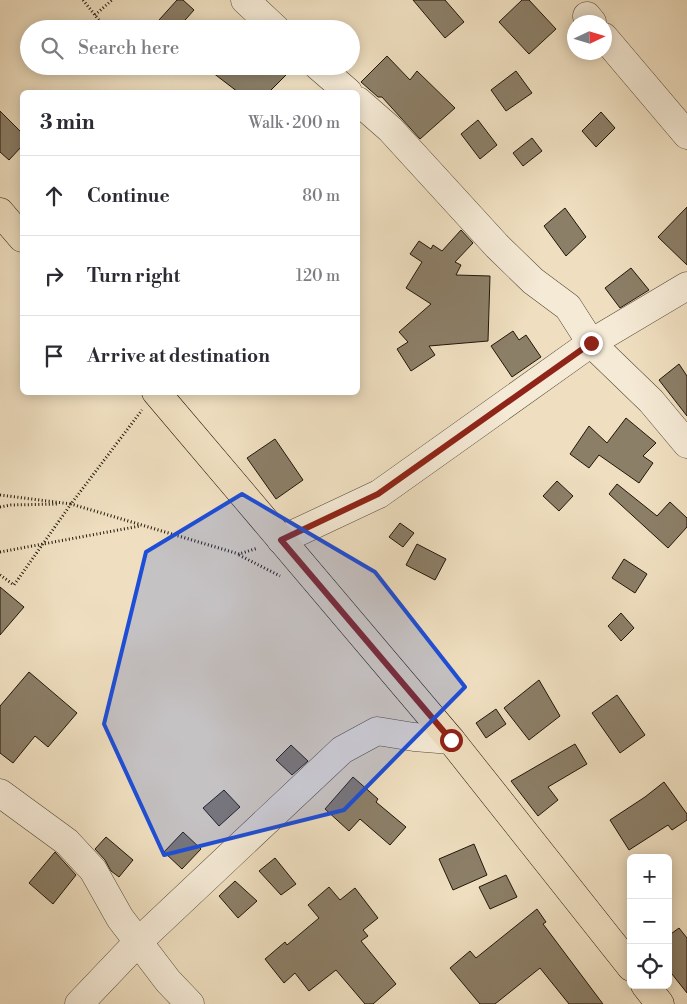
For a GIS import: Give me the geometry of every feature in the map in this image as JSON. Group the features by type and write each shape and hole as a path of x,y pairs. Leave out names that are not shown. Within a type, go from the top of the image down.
{"main road":[{"path":"0,212 20,236"},
{"path":"150,400 281,540 451,740 627,963"},
{"path":"648,989 660,1004"}],"street":[{"path":"245,0 266,20"},
{"path":"612,46 687,135"},
{"path":"328,75 346,90"},
{"path":"360,103 390,129 497,246 533,281 568,307 591,343 651,401 687,444"},
{"path":"281,540 378,494 591,343 687,286"},
{"path":"79,1004 138,942 342,750 377,731 451,740"},
{"path":"0,793 67,842 93,870 120,918 168,981 190,1004"}],"path":[{"path":"83,0 99,20"},
{"path":"95,15 112,0"},
{"path":"0,575 14,585 71,504 150,400"},
{"path":"0,495 71,504 238,554 281,540"},
{"path":"0,507 11,505 71,504"},
{"path":"0,552 141,526"}],"highlighted area":[{"path":"242,494 375,572 465,687 344,810 164,855 104,724 146,552"}],"building":[{"path":"177,0 183,0 194,10 185,20 159,20"},
{"path":"413,0 445,0 464,22 445,38"},
{"path":"522,0 529,0 556,29 529,54 499,22"},
{"path":"387,56 410,80 417,71 455,108 420,139 382,97 378,97 361,82"},
{"path":"516,71 532,93 506,111 491,90"},
{"path":"216,75 286,75 271,90 235,90"},
{"path":"0,111 20,131 20,148 9,160 0,152"},
{"path":"601,112 615,128 596,147 582,131"},
{"path":"478,120 497,145 480,159 461,134"},
{"path":"532,138 542,151 523,166 513,153"},
{"path":"687,207 687,265 658,237"},
{"path":"565,208 586,237 566,256 544,226"},
{"path":"461,230 473,243 455,262 461,265 456,275 490,276 488,341 429,346 435,355 411,371 397,349 408,342 399,332 431,304 406,288 422,262 410,254 419,241 431,249 433,245 442,251"},
{"path":"631,268 649,290 620,308 605,288"},
{"path":"513,331 519,340 526,335 541,357 512,377 491,346"},
{"path":"679,364 687,376 687,416 659,380"},
{"path":"626,418 656,443 643,456 653,463 639,483 599,455 589,468 570,454 589,426 607,443"},
{"path":"275,439 303,480 276,499 247,458"},
{"path":"557,481 573,496 559,511 543,496"},
{"path":"617,484 657,516 670,502 687,518 687,527 668,548 609,494"},
{"path":"400,523 414,533 403,547 389,537"},
{"path":"417,544 446,559 435,580 406,565"},
{"path":"624,559 647,574 635,593 612,578"},
{"path":"0,587 24,607 0,635"},
{"path":"621,613 634,628 621,641 608,626"},
{"path":"29,672 77,713 48,747 35,736 13,763 0,753 0,706"},
{"path":"539,680 560,716 529,740 504,708"},
{"path":"617,695 645,735 620,753 592,713"},
{"path":"496,709 506,724 486,738 476,723"},
{"path":"575,744 587,764 548,787 558,800 538,816 511,781"},
{"path":"291,745 308,761 292,775 276,760"},
{"path":"353,777 378,799 376,802 406,827 390,845 360,819 349,831 325,809"},
{"path":"664,782 687,814 687,820 672,830 668,825 629,850 610,820"},
{"path":"224,790 240,807 219,826 203,808"},
{"path":"183,832 201,849 182,869 164,852"},
{"path":"106,837 133,860 119,877 111,871 105,860 95,849"},
{"path":"474,844 487,875 453,890 439,859"},
{"path":"55,852 76,875 53,904 29,883"},
{"path":"275,858 296,884 281,895 259,871"},
{"path":"506,875 517,897 490,909 479,887"},
{"path":"235,881 257,901 238,918 219,896"},
{"path":"329,887 340,900 355,888 378,918 363,930 368,936 361,941 396,984 373,1004 365,1004 336,970 309,991 295,973 284,983 265,959 285,942 287,945 319,918 308,905"},
{"path":"537,909 546,922 543,924 603,1004 569,1004 540,968 495,1004 480,1004 450,968 470,951 476,958"},
{"path":"679,928 687,938 687,993 672,974 672,933"}],"route":[{"path":"451,740 281,540 378,494 591,343"}]}
